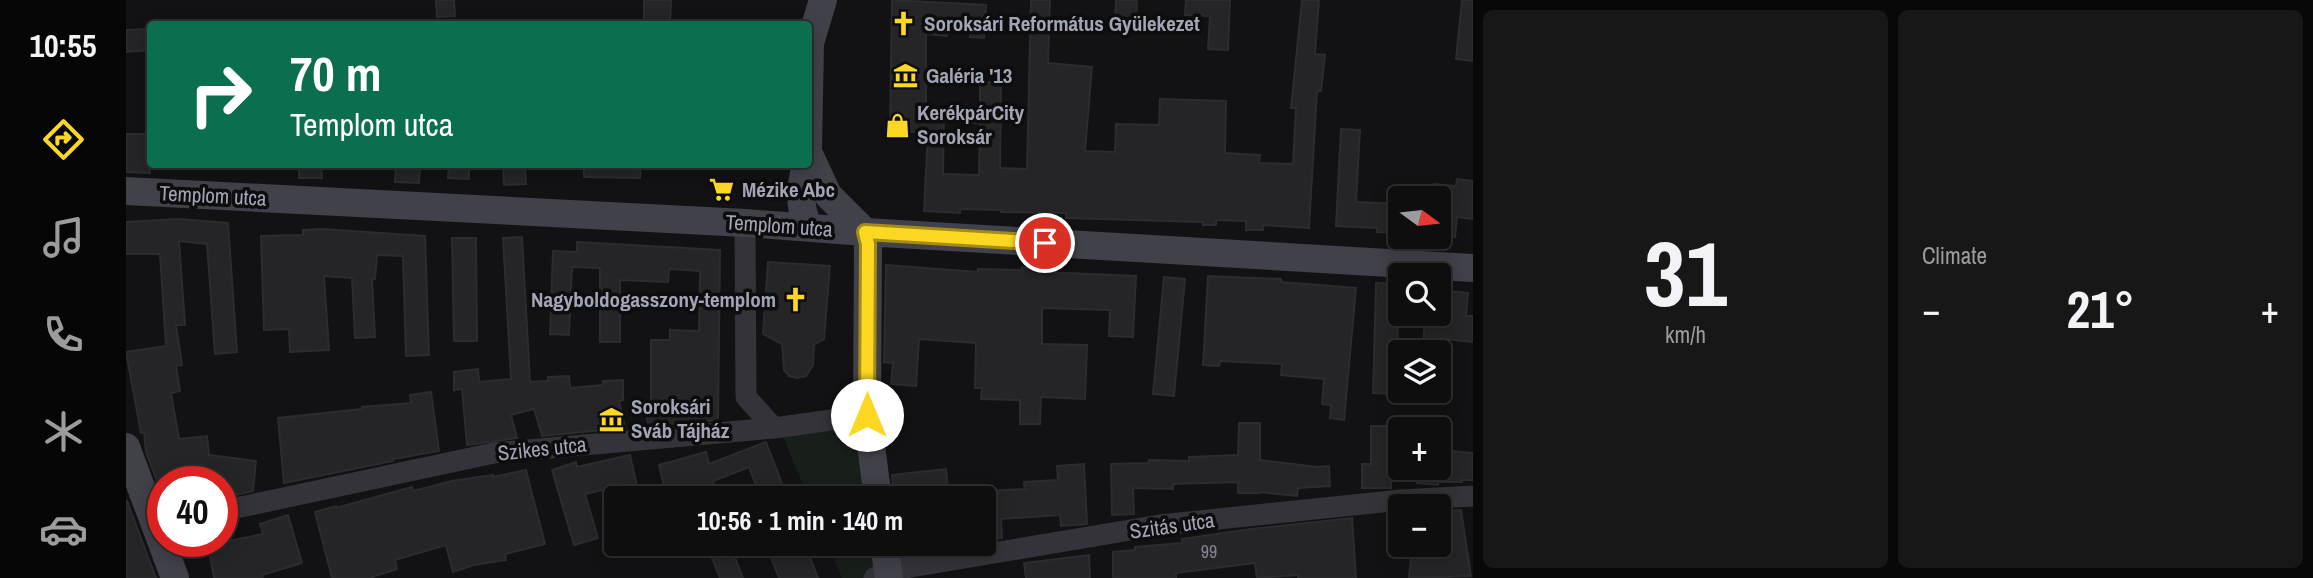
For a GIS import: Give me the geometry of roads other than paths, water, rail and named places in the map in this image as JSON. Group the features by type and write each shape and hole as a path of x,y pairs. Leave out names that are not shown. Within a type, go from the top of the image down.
{"street":[{"path":"812,36 822,0"},
{"path":"812,160 828,195 865,232 868,244 867,415 876,486"},
{"path":"805,168 799,202 808,227"},
{"name":"Templom utca","path":"126,191 745,222 865,232 1473,268"},
{"path":"745,222 746,397 774,428"},
{"name":"Szikes utca","path":"238,508 494,453 774,428 867,415"},
{"path":"126,447 147,496"},
{"name":"Szitás utca","path":"883,568 1160,525 1401,500 1473,496"},
{"path":"169,557 175,578"}],"place":[{"name":"Soroksári Református Gyülekezet","path":"904,24"},
{"name":"Galéria '13","path":"906,76"},
{"name":"KerékpárCity Soroksár","path":"897,125"},
{"name":"Mézike Abc","path":"722,190"},
{"name":"Nagyboldogasszony-templom","path":"796,300"},
{"name":"Soroksári Sváb Tájház","path":"611,419"}]}
